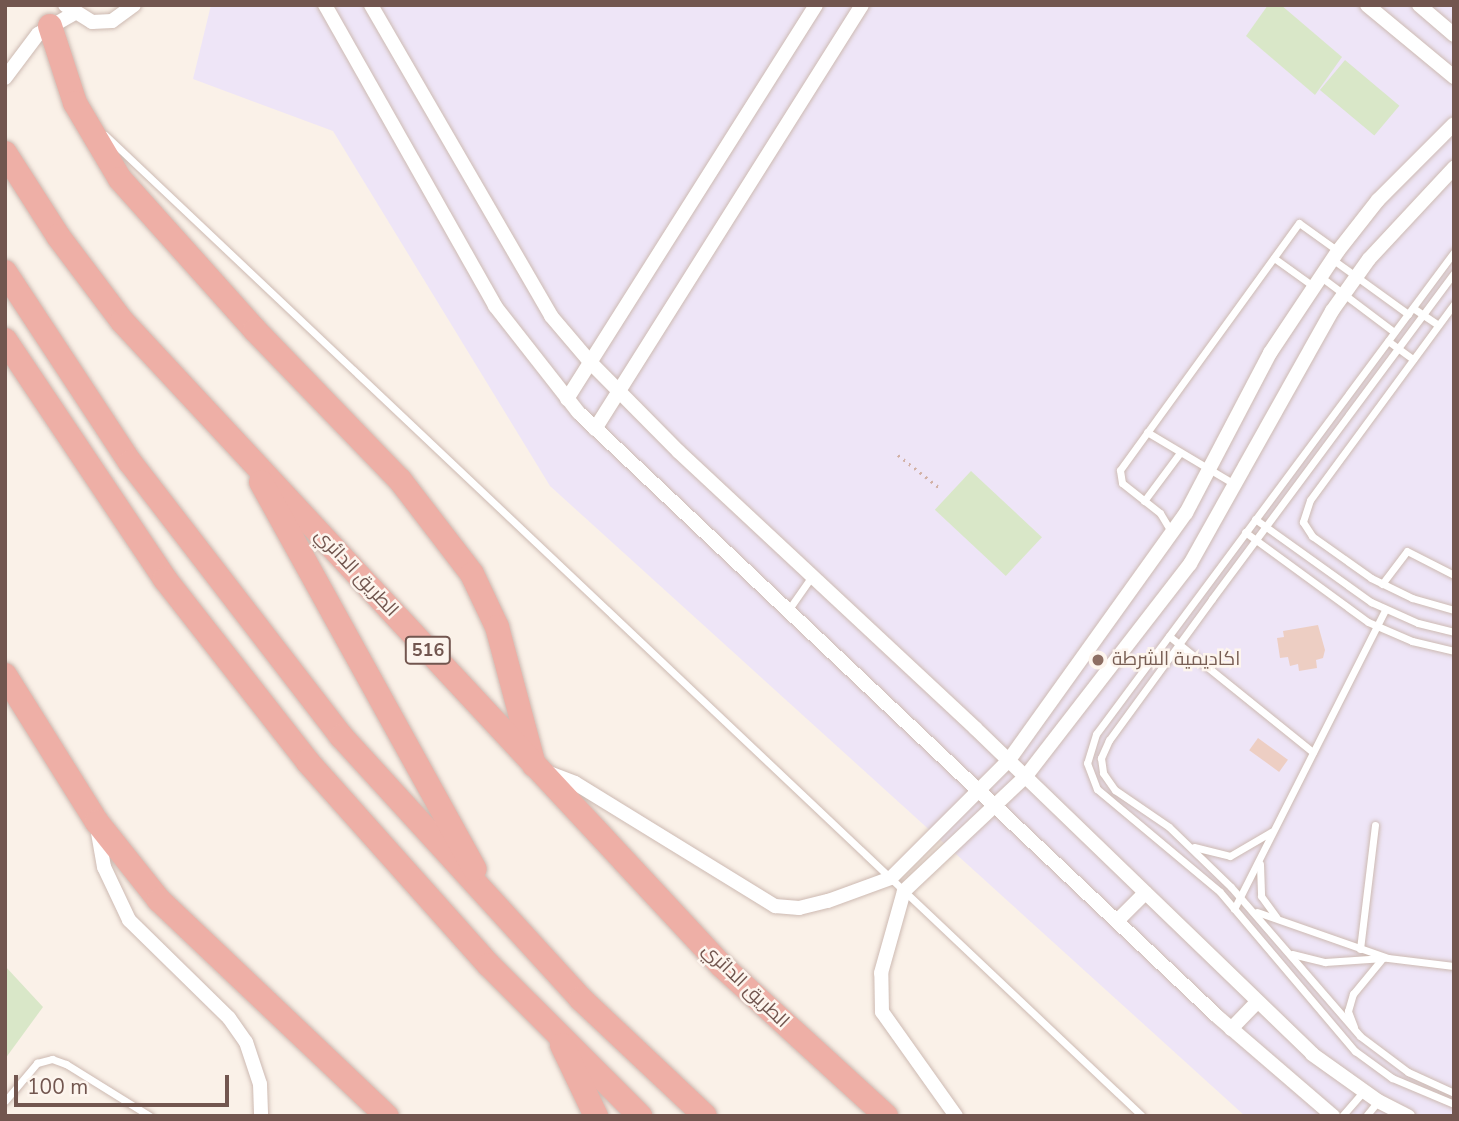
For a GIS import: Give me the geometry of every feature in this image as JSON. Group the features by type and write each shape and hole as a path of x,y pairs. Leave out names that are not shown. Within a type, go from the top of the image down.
{"highway":[{"path":"50,26 79,110 127,187 255,330 400,480 472,574 498,626 535,767"},
{"name":"الطريق الدائري","path":"5,153 95,288 535,767 722,966 886,1116"},
{"name":"516","path":"5,272 94,411 233,601 341,736 581,999 705,1116"},
{"path":"5,340 120,516 259,701 428,900 640,1116"},
{"name":"516","path":"247,454 432,794 505,918"},
{"path":"5,675 97,822 159,900 387,1116"},
{"path":"556,1032 596,1116"}],"street":[{"path":"5,78 27,45 69,10 92,22 112,21 134,5"},
{"path":"325,5 495,306 567,399 595,429 979,788 1231,1029 1333,1116"},
{"path":"371,5 551,316 591,363 812,576 1026,776 1311,1054 1378,1101 1408,1116"},
{"path":"567,399 816,5"},
{"path":"595,429 862,5"},
{"path":"1367,5 1454,77"},
{"path":"1419,5 1454,34"},
{"path":"535,767 575,783 775,906 799,908 828,901 891,878 1009,760 1172,534 1210,469 1270,353 1335,255 1378,200 1454,124"},
{"path":"956,1116 880,1004 881,973 904,891 1026,776 1190,564 1237,485 1296,373 1344,295 1454,169"},
{"path":"97,822 104,867 128,920 229,1018 246,1042 260,1084 261,1116"},
{"path":"1117,921 1145,893"},
{"path":"1231,1029 1257,1002"}],"lane":[{"path":"79,110 1142,1116"},
{"path":"1172,534 1160,513 1122,483 1120,470 1299,223 1357,277 1438,326"},
{"path":"1454,252 1097,734 1087,755 1089,771 1106,798 1196,868 1355,1051 1392,1078 1454,1104"},
{"path":"1274,258 1344,295 1394,332"},
{"path":"1454,273 1109,740 1101,766 1115,790 1187,844 1240,897 1356,1032 1408,1072 1454,1093"},
{"path":"1454,304 1303,516 1312,536 1382,584 1454,610"},
{"path":"1388,341 1413,359"},
{"path":"1147,432 1179,454 1237,485"},
{"path":"1144,501 1179,454"},
{"path":"1255,519 1385,610 1454,632"},
{"path":"1245,532 1377,626 1454,651"},
{"path":"1382,584 1407,551 1454,575"},
{"path":"789,609 812,576"},
{"path":"1234,909 1385,610"},
{"path":"1169,636 1313,752"},
{"path":"1360,949 1375,825"},
{"path":"1187,844 1230,856 1254,845 1275,827"},
{"path":"1261,856 1261,896 1282,921"},
{"path":"1253,911 1388,958"},
{"path":"1291,954 1325,962 1388,958 1454,966"},
{"path":"1356,1032 1348,1011 1353,994 1369,969 1388,958"},
{"path":"5,1101 37,1063 52,1059 66,1063 150,1116"},
{"path":"1342,1116 1364,1091"},
{"path":"1366,1116 1378,1101"}],"path":[{"path":"898,455 941,489"}],"shaded area":[{"name":"اكاديمية الشرطة","path":"211,5 1454,5 1454,1116 1245,1116 550,486 333,131 193,79"}],"green space":[{"path":"1268,5 1281,5 1342,57 1315,95 1246,36"},
{"path":"1345,60 1399,106 1374,136 1320,90"},
{"path":"971,471 1042,537 1006,576 935,510"},
{"path":"5,966 43,1007 5,1059"}],"building":[{"path":"1318,625 1325,650 1323,658 1316,660 1317,668 1299,671 1298,664 1290,666 1288,657 1280,658 1277,638 1284,637 1283,631"},
{"path":"1258,738 1288,760 1279,772 1249,750"}],"place":[{"name":"اكاديمية الشرطة","path":"1098,660"}]}
